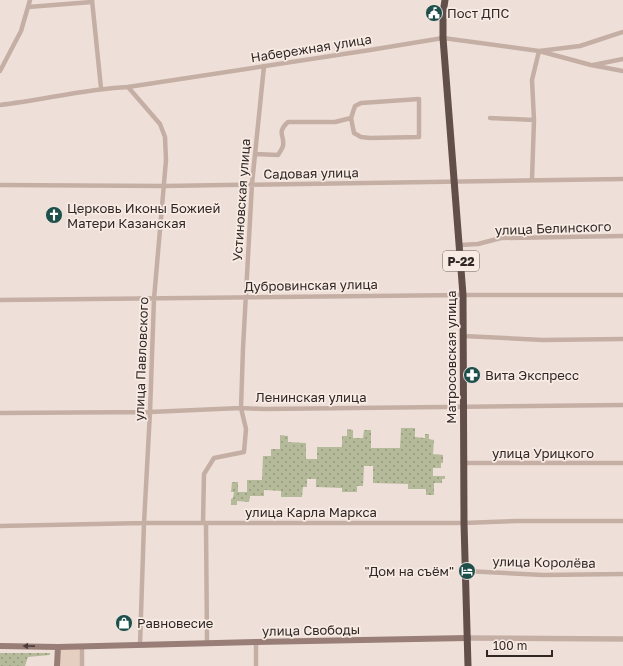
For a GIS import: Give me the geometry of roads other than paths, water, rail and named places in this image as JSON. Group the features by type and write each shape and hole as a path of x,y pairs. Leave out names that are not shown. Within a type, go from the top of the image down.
{"highway":[{"name":"Матросовская улица","path":"445,0 443,13 443,38 463,295 463,463 468,666"}],"main road":[{"name":"улица Свободы","path":"0,646 58,647 468,638"},
{"path":"58,647 58,666"}],"street":[{"path":"0,71 21,31 30,0"},
{"path":"28,7 92,1 101,88"},
{"path":"532,179 534,120 532,80 539,51 580,46 623,32"},
{"name":"Набережная улица","path":"0,105 28,102 101,88 128,87 443,38 539,51 591,65 623,71"},
{"path":"591,65 623,59"},
{"name":"Устиновская улица","path":"206,643 204,474 214,458 244,452 246,429 242,408 246,297 252,184 264,66"},
{"name":"улица Павловского","path":"128,87 160,124 165,136 166,160 154,299 140,645"},
{"path":"419,99 419,137 361,137 354,133 351,118 355,106 361,103 419,99"},
{"path":"255,154 278,155 283,145 281,135 283,126 288,122 335,122 351,118"},
{"path":"490,118 534,120"},
{"name":"Садовая улица","path":"0,185 164,186 454,182 532,179 623,179"},
{"name":"улица Белинского","path":"460,245 478,244 501,238 623,236"},
{"name":"Дубровинская улица","path":"0,300 463,295 623,296"},
{"path":"464,336 543,340 623,340"},
{"name":"Ленинская улица","path":"0,413 150,412 242,408 463,408 623,405"},
{"name":"улица Урицкого","path":"463,463 623,463"},
{"name":"улица Карла Маркса","path":"0,526 144,523 464,523 518,521 623,521"},
{"name":"улица Королёва","path":"465,571 544,575 623,574"},
{"name":"улица Свободы","path":"468,638 623,639"},
{"path":"256,642 256,666"},
{"path":"82,646 82,666"}],"place":[{"name":"Пост ДПС","path":"434,13"},
{"name":"Церковь Иконы Божией Матери Казанская","path":"54,215"},
{"name":"Вита Экспресс","path":"472,375"},
{"name":"\"Дом на съём\"","path":"467,571"},
{"name":"Равновесие","path":"124,623"}]}
